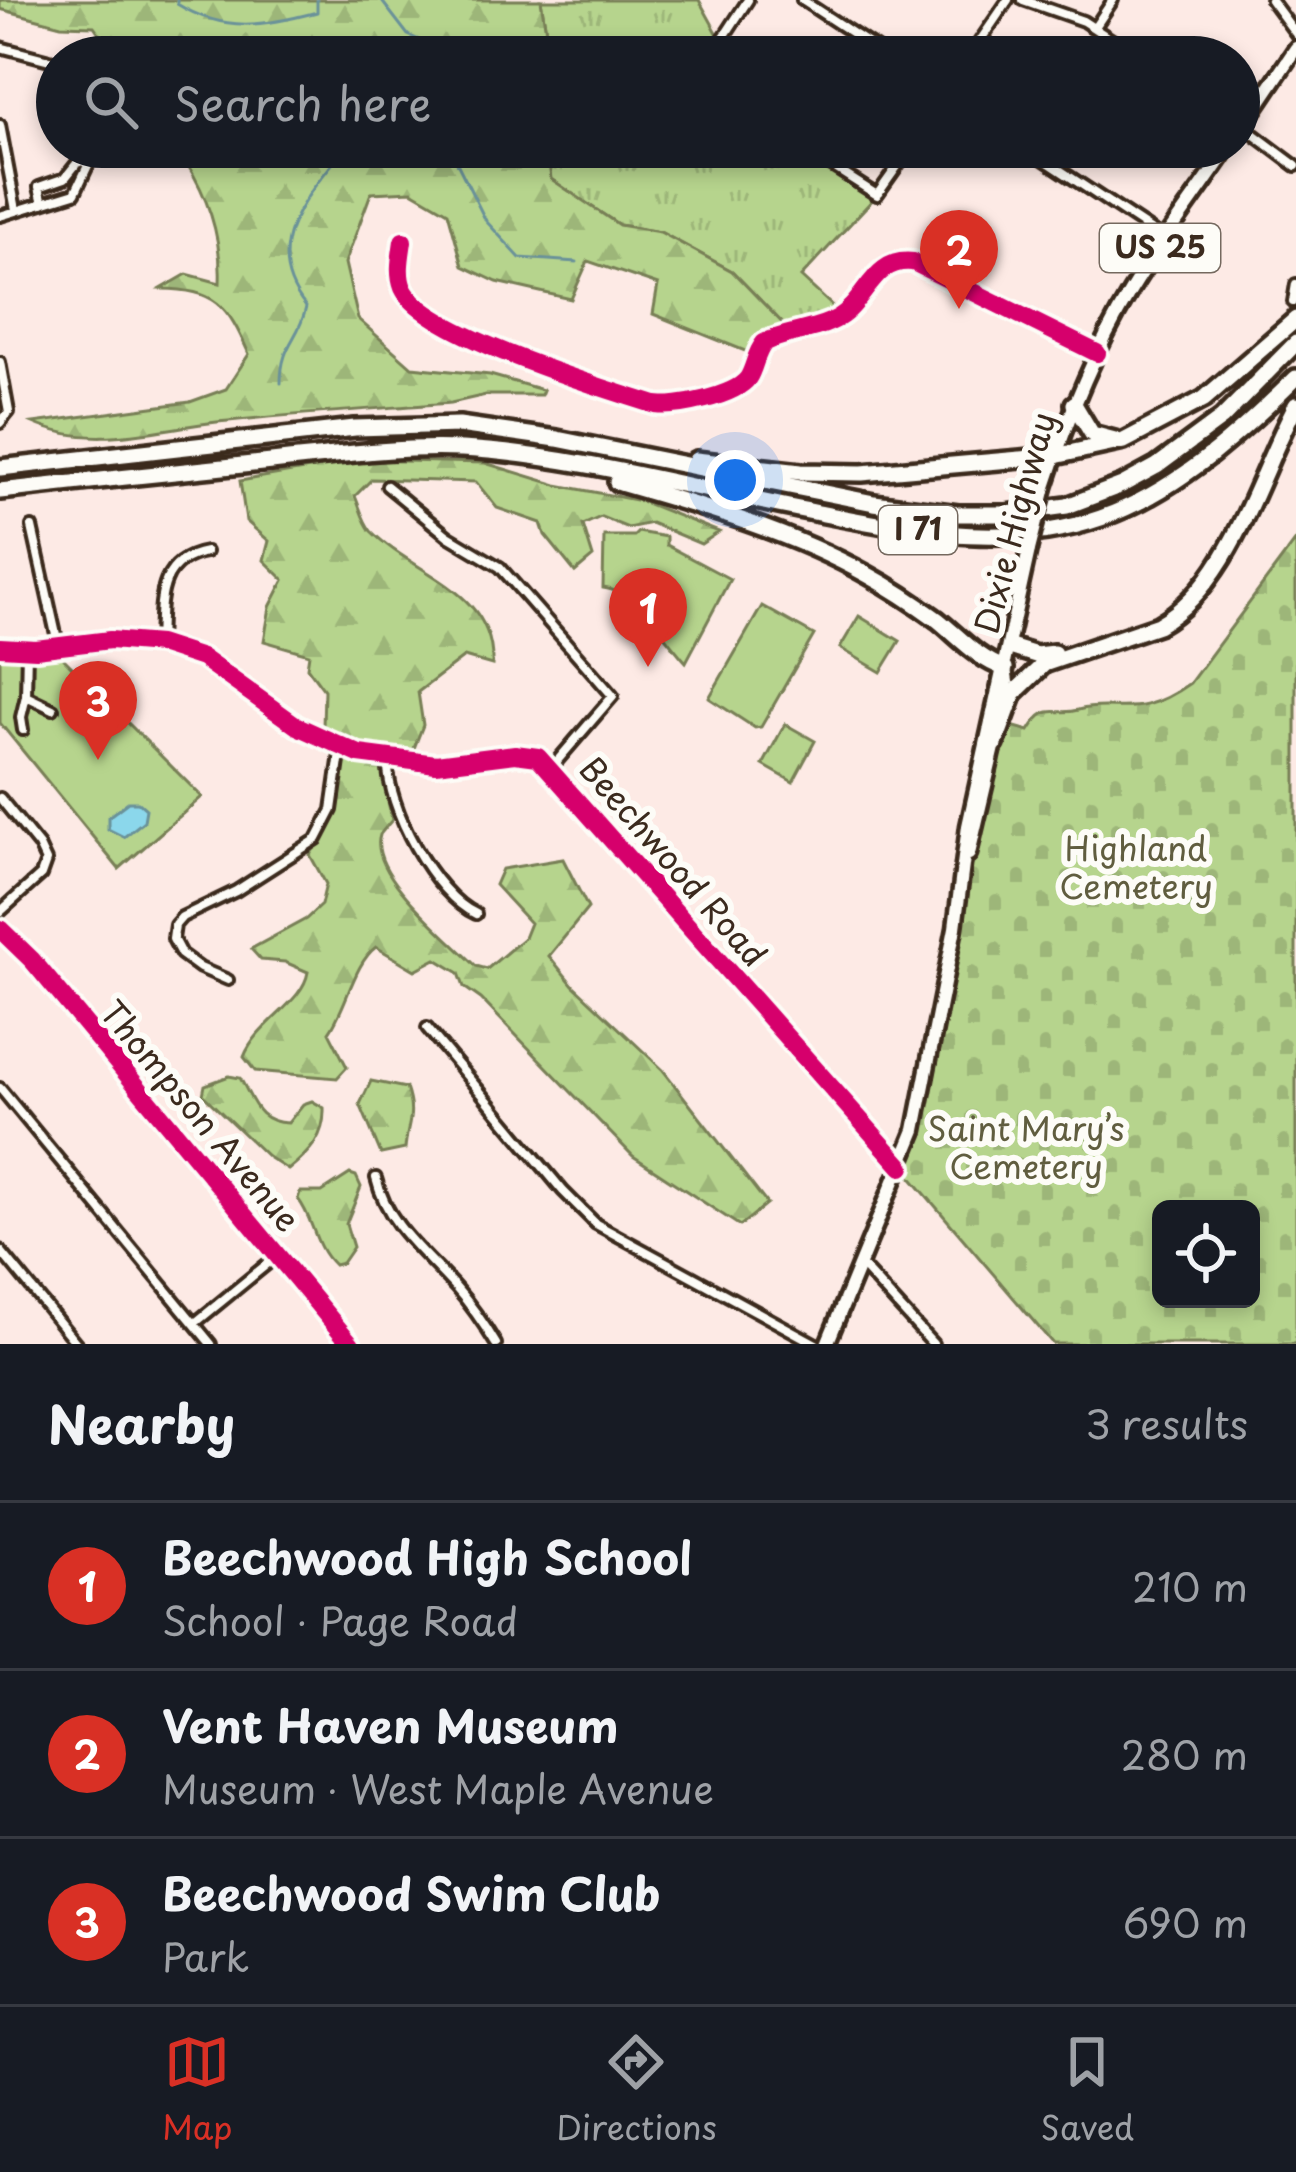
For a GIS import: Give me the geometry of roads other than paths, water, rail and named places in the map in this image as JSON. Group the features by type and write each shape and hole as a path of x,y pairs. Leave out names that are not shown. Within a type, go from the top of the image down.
{"highway":[{"path":"628,452 828,473 1055,456 1124,441 1204,399 1294,310"},
{"name":"I 71","path":"0,468 410,425 517,431 915,509 1007,514 1066,506 1123,485 1175,456 1222,418 1296,344"},
{"name":"I 71","path":"0,490 386,450 498,452 866,522 976,537 1017,536 1087,522 1163,489 1296,379"},
{"path":"1074,404 1092,434 1124,441"},
{"path":"995,744 1014,694 1030,674 1044,664 1158,625 1207,583 1296,405"},
{"path":"498,452 720,512 811,545 892,590 1005,668"},
{"path":"1010,646 1044,655 1093,647"}],"main road":[{"path":"1260,100 1296,48"},
{"name":"Dixie Highway","path":"827,1344 902,1167 920,1107 998,681 1055,456 1096,353 1130,292 1215,168"},
{"name":"Dixie Highway","path":"966,860 995,744 1007,682 1005,668"}],"street":[{"path":"724,36 748,0"},
{"path":"802,0 857,36"},
{"path":"983,36 1008,0"},
{"path":"1023,0 1108,36"},
{"path":"1095,27 1113,0"},
{"path":"1271,0 1296,34"},
{"path":"0,47 36,56"},
{"path":"0,125 16,210"},
{"path":"1260,140 1296,166"},
{"path":"43,203 39,187 65,178 72,168"},
{"path":"0,216 75,194 87,168"},
{"path":"835,168 877,195 896,168"},
{"path":"1057,168 1166,240"},
{"path":"404,241 401,281 406,294 425,310 493,348 656,405 682,404 738,387 748,378 764,343 838,318 881,270 899,262 913,262 1096,353"},
{"path":"1294,310 1296,284"},
{"path":"0,362 9,412 0,423"},
{"path":"387,486 448,536 500,567 613,696 551,768"},
{"path":"32,526 59,648"},
{"path":"159,644 167,573 184,558 206,552"},
{"name":"Beechwood Road","path":"0,646 59,648 110,640 159,644 221,669 278,714 341,748 388,760 436,764 527,753 551,768 902,1167"},
{"path":"23,730 27,649"},
{"path":"26,696 53,709"},
{"path":"228,980 181,954 173,939 175,925 182,916 236,891 317,839 332,810 341,748"},
{"path":"388,760 388,782 413,846 463,906 476,914"},
{"path":"0,798 39,846 45,866 0,911"},
{"name":"Thompson Avenue","path":"0,929 32,960 350,1344"},
{"path":"427,1028 596,1224 816,1344"},
{"path":"0,1088 211,1344"},
{"path":"376,1178 396,1223 472,1307 496,1344"},
{"path":"0,1250 77,1344"},
{"path":"195,1323 277,1256"},
{"path":"861,1265 933,1344"}],"water":[{"path":"128,802 138,802 146,809 144,821 124,837 108,829 108,817"}],"waterway":[{"path":"177,0 194,13 245,24 317,12 317,0"},
{"path":"381,0 410,36"},
{"path":"281,383 284,359 306,307 292,285 287,243 303,204 329,168"},
{"path":"460,168 486,221 520,258 577,262"}],"place":[{"name":"Vent Haven Museum","path":"959,309"},
{"name":"Beechwood High School","path":"648,667"},
{"name":"Beechwood Swim Club","path":"98,760"}],"park label":[{"name":"Highland Cemetery","path":"1136,868"},
{"name":"Saint Mary’s Cemetery","path":"1026,1148"}]}
